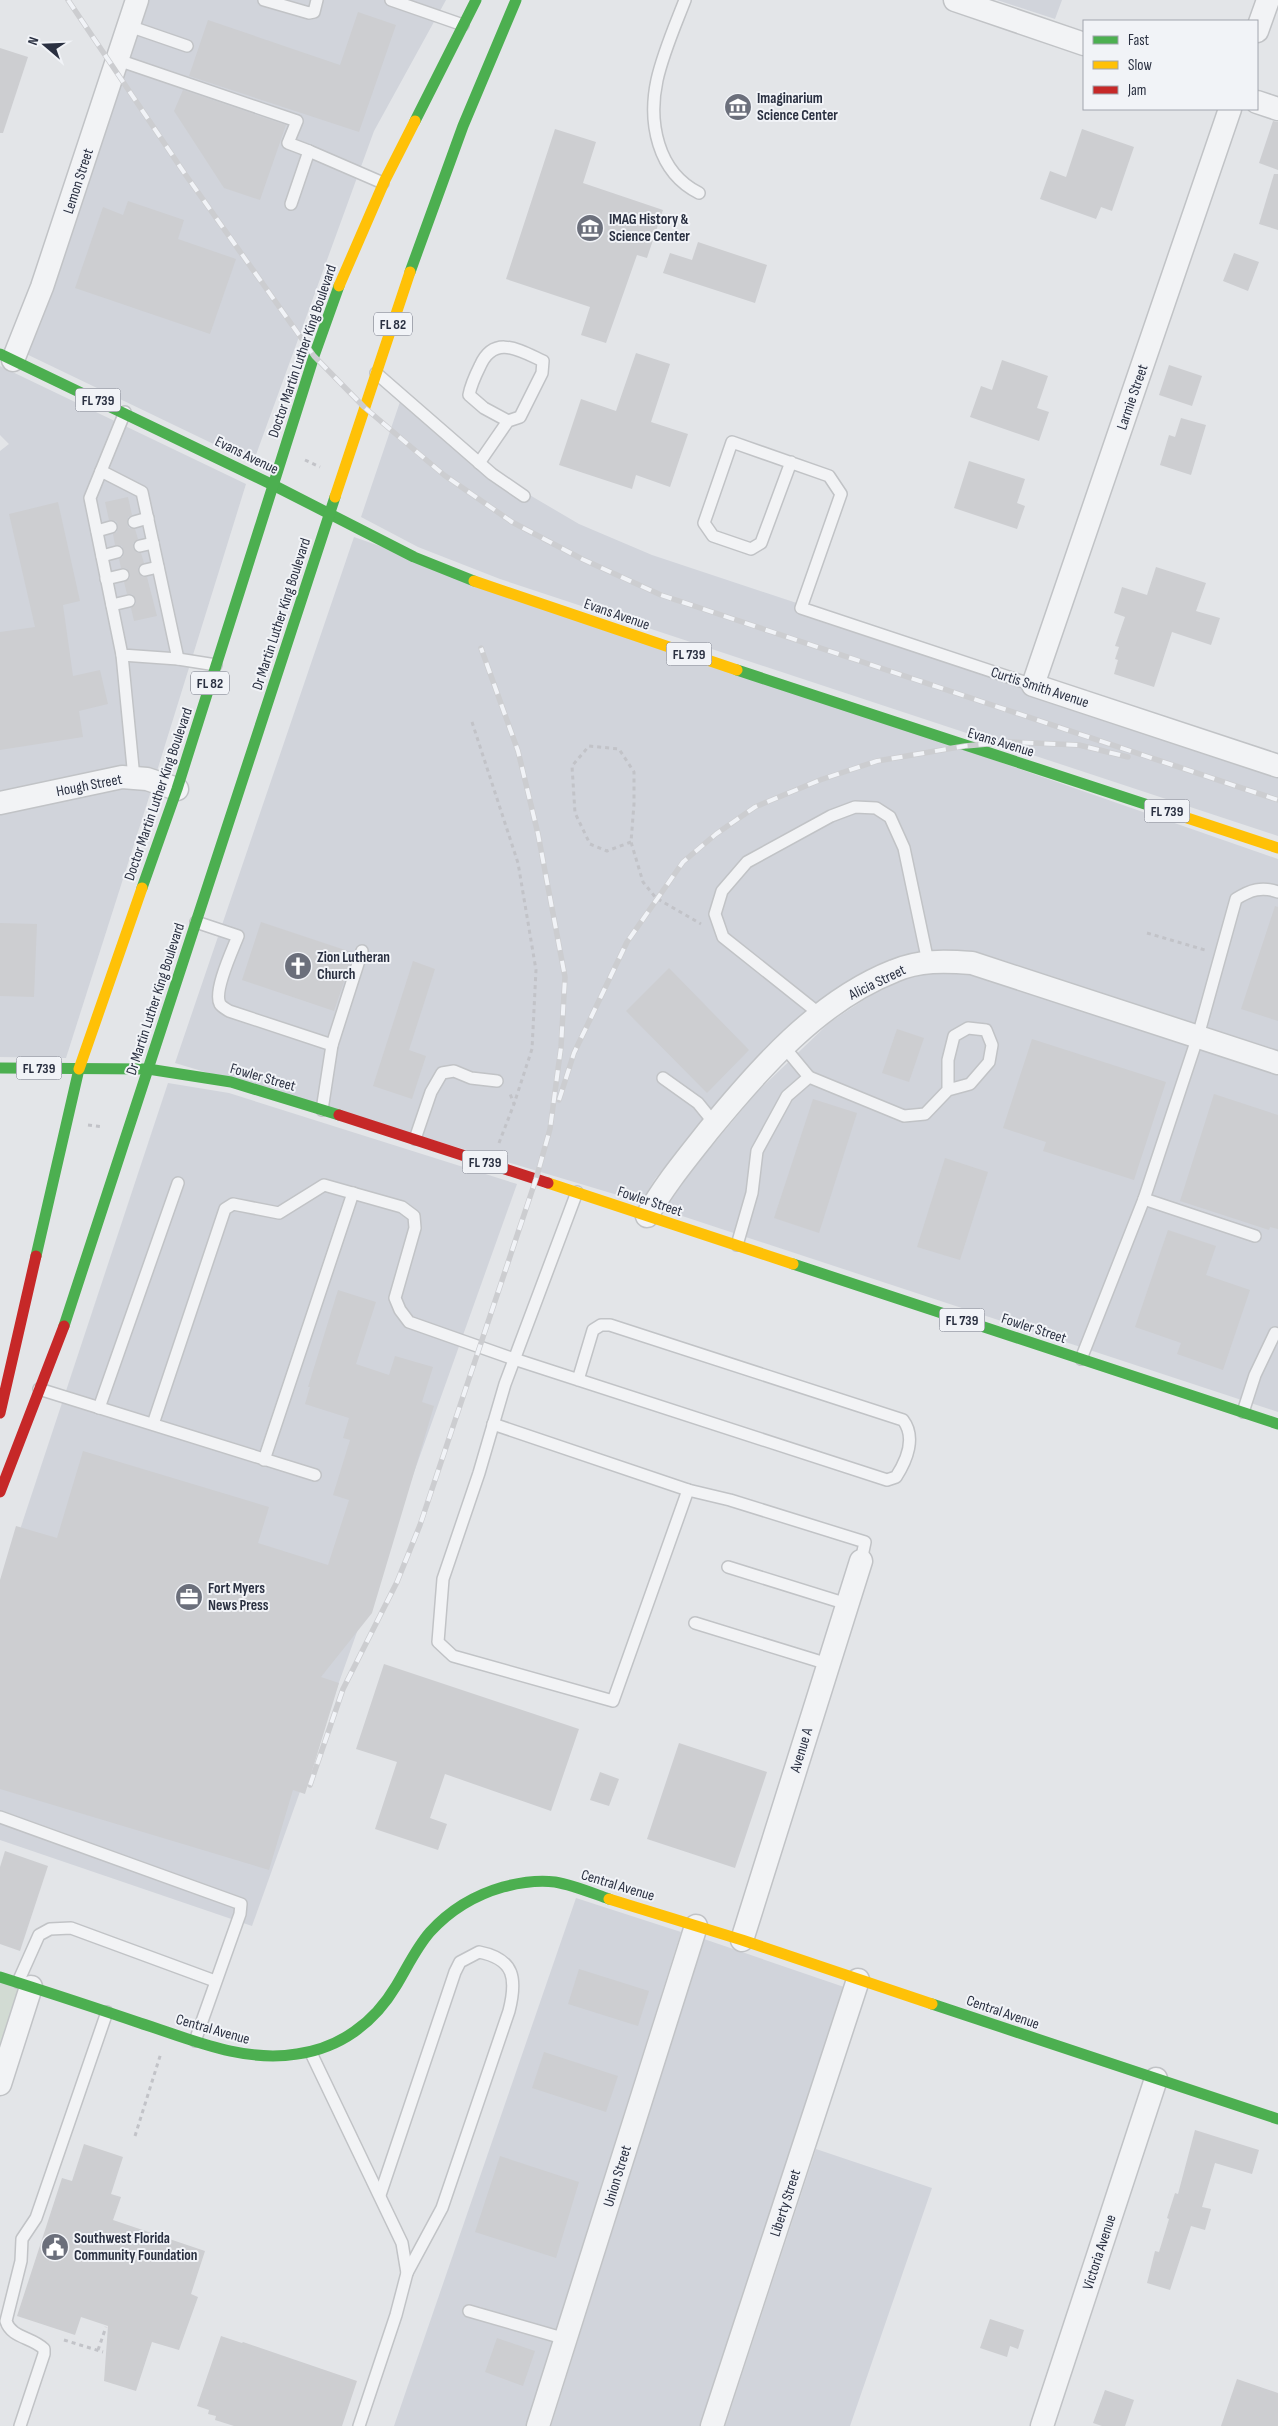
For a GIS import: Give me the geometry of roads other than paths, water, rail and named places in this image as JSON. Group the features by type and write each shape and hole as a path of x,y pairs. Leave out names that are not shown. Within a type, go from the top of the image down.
{"main road":[{"name":"Doctor Martin Luther King Boulevard","path":"79,1069 177,789 273,485 334,302 383,183 476,0"},
{"name":"FL 82","path":"330,513 441,182 486,65 516,0"},
{"name":"Evans Avenue","path":"6,357 125,412 330,513 414,557 496,589 965,746 1278,848"},
{"name":"Dr Martin Luther King Boulevard","path":"0,1492 72,1306 330,513"},
{"name":"Fowler Street","path":"0,1068 148,1069 232,1082 415,1139 1278,1424"},
{"name":"FL 82","path":"0,1413 4,1375 79,1069"},
{"path":"23,1368 28,1328 62,1196 57,1160"},
{"path":"26,1382 40,1389"},
{"name":"Central Avenue","path":"0,1976 195,2041 250,2055 275,2057 311,2053 327,2048 348,2037 371,2020 389,1998 435,1926 453,1910 476,1896 499,1887 530,1881 555,1882 742,1940 1278,2119"}],"street":[{"name":"Lemon Street","path":"6,357 42,287 137,0"},
{"path":"955,0 1083,44"},
{"path":"1258,28 1268,0"},
{"path":"1258,102 1278,109"},
{"name":"Larmie Street","path":"1033,685 1230,110"},
{"name":"Curtis Smith Avenue","path":"1033,685 1278,766"},
{"name":"Hough Street","path":"0,803 122,777 147,779 177,789"},
{"name":"Alicia Street","path":"647,1216 664,1186 746,1086 821,1015 870,982 894,970 928,962 942,961 980,966 1278,1062"},
{"name":"Avenue A","path":"742,1940 861,1560"},
{"name":"Union Street","path":"538,2426 696,1926"},
{"name":"Liberty Street","path":"712,2426 858,1980"},
{"path":"0,2084 24,1984"},
{"name":"Victoria Avenue","path":"1042,2426 1156,2079"}],"lane":[{"path":"264,0 309,13 314,12 317,0"},
{"path":"391,0 463,26"},
{"path":"685,0 657,80 654,108 655,130 660,149 669,167 678,178 699,193"},
{"path":"129,26 187,46"},
{"path":"118,60 297,121 288,143 383,183"},
{"path":"291,204 309,151"},
{"path":"479,463 508,421 520,417 542,373 543,361 514,349 500,347 491,349 484,355 472,382 470,395 484,408 508,421"},
{"path":"376,373 479,463 524,496"},
{"path":"125,412 90,498 122,655 134,778"},
{"path":"732,442 791,462 761,544 751,548 712,536 704,524 732,442"},
{"name":"Curtis Smith Avenue","path":"791,462 829,476 841,494 801,608 1033,685"},
{"path":"101,471 142,492 178,659"},
{"path":"134,522 148,518"},
{"path":"97,531 111,528"},
{"path":"140,546 153,542"},
{"path":"102,556 117,552"},
{"path":"145,570 158,567"},
{"path":"106,579 123,575"},
{"path":"152,596 164,593"},
{"path":"112,605 129,601"},
{"path":"122,655 178,659 216,665"},
{"path":"821,1015 723,938 715,914 722,891 747,862 831,816 855,807 876,808 890,817 904,848 928,962"},
{"path":"1081,1359 1144,1199 1198,1036 1236,900 1248,891 1268,888 1278,892"},
{"path":"196,922 238,936 220,983 218,997 220,1005 229,1011 332,1046"},
{"path":"322,1110 332,1046 362,951"},
{"path":"785,1048 809,1077 904,1116 925,1114 948,1090 970,1084 989,1062 992,1045 986,1030 968,1028 954,1036 948,1060 948,1090"},
{"path":"415,1139 431,1092 442,1073 454,1071 471,1078 497,1081"},
{"path":"737,1245 752,1193 757,1151 787,1096 809,1077"},
{"path":"663,1078 698,1103 715,1124"},
{"path":"99,1408 178,1183"},
{"path":"153,1424 224,1209 233,1204 279,1213 324,1185 402,1207 414,1216 415,1228 395,1298 400,1310 409,1322 514,1359 578,1380 887,1480 896,1477 901,1470 911,1439 909,1428 903,1420 610,1325 601,1325 593,1330 578,1380"},
{"path":"577,1192 514,1359 444,1579 438,1642 453,1656 613,1701 688,1490"},
{"path":"264,1460 353,1193"},
{"path":"1144,1199 1255,1236"},
{"path":"1243,1412 1256,1375 1275,1333"},
{"path":"40,1389 315,1475"},
{"path":"493,1424 688,1490 730,1500 865,1542 861,1560"},
{"path":"728,1567 847,1604"},
{"path":"695,1623 828,1664"},
{"path":"0,1817 241,1904 240,1914 195,2041"},
{"path":"24,1984 39,1935 50,1929 71,1928 215,1981"},
{"path":"359,2426 396,2315 407,2273 442,2208 509,2011 514,1993 513,1979 510,1968 501,1959 478,1952 460,1962 380,2195"},
{"path":"20,2426 44,2354 44,2349 36,2341 16,2335 8,2328 6,2321 21,2262 22,2239 36,2218 107,2012"},
{"path":"311,2053 402,2243 407,2273"},
{"path":"469,2311 566,2339"}],"railway":[{"path":"68,0 185,174 314,356 364,407 444,475 512,522 582,559 661,595 1278,800"},
{"path":"310,1785 343,1689 397,1582 420,1525 536,1179 550,1129 561,1047 565,977 538,834 518,751 481,648"},
{"path":"559,1100 574,1053 627,942 683,862 716,834 755,807 820,780 877,761 965,746 1010,742 1079,745 1128,757"}],"place":[{"name":"Imaginarium Science Center","path":"738,107"},
{"name":"IMAG History & Science Center","path":"590,228"},
{"name":"Zion Lutheran Church","path":"298,966"},
{"name":"Fort Myers News Press","path":"189,1597"},
{"name":"Southwest Florida Community Foundation","path":"55,2247"}]}
